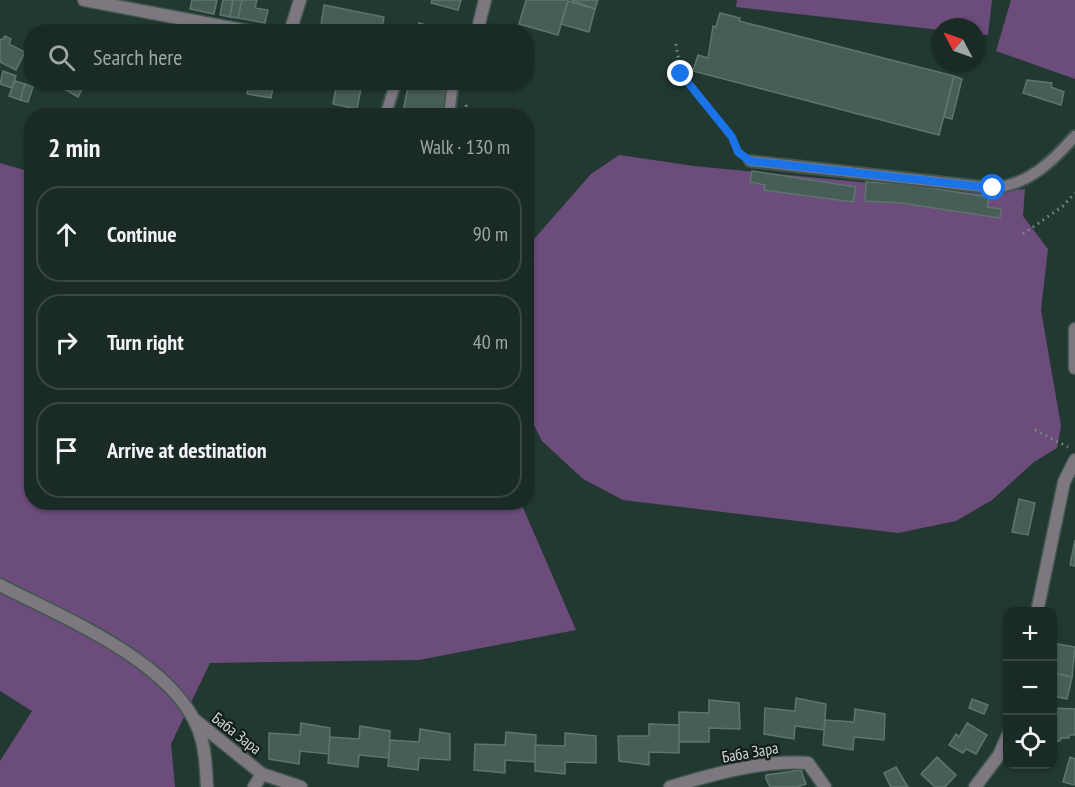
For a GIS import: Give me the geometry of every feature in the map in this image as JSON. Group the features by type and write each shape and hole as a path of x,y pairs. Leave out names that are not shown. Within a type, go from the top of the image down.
{"street":[{"path":"84,0 105,2 214,24"},
{"path":"292,24 300,0"},
{"path":"479,24 485,0"},
{"path":"1075,328 1075,368"},
{"path":"1038,607 1064,482 1075,460"},
{"path":"0,585 111,642 148,666 163,679 191,717 202,739 207,787"},
{"name":"Баба Зара","path":"191,717 262,774 301,787"},
{"path":"975,787 1003,746"},
{"name":"Баба Зара","path":"670,787 712,775 790,761 808,763 817,772 825,787"},
{"name":"Баба Зара","path":"254,787 262,774"}],"lane":[{"path":"388,108 393,90"},
{"path":"450,108 452,90"},
{"path":"750,161 1003,187 1013,186 1030,177 1063,150 1075,136"}],"path":[{"path":"676,44 681,74 732,137 738,152 750,161"},
{"path":"1023,234 1063,206 1075,193"},
{"path":"1035,430 1075,451"}],"shaded area":[{"path":"737,0 992,0 988,35 985,35 985,18 931,18 931,29 736,7"},
{"path":"1011,0 1075,0 1075,79 996,51"},
{"path":"619,155 694,166 984,194 1025,189 1023,216 1048,249 1041,310 1061,426 1057,448 1034,462 992,500 956,521 898,533 623,500 583,479 542,441 534,425 534,239 591,174"},
{"path":"0,163 24,170 24,510 524,510 576,630 419,660 210,663 171,744 175,787 0,787 0,761 32,711 0,691"}],"building":[{"path":"192,0 217,0 214,14 190,9"},
{"path":"223,0 233,0 230,17 220,15"},
{"path":"233,0 242,0 238,18 230,17"},
{"path":"242,0 257,0 255,8 268,10 265,23 238,18"},
{"path":"432,0 461,0 458,10 431,3"},
{"path":"526,0 568,0 558,35 534,28 534,24 519,24"},
{"path":"571,0 598,0 595,9"},
{"path":"568,1 595,9 589,32 561,24"},
{"path":"324,5 384,17 383,24 321,24"},
{"path":"720,13 740,18 739,21 931,70 931,72 954,76 939,135 693,71 698,55 708,58 713,26 716,27"},
{"path":"5,36 11,39 9,44 24,52 16,70 0,62 0,39 2,40"},
{"path":"3,71 16,76 12,88 0,84"},
{"path":"954,76 962,79 952,119 944,117"},
{"path":"1027,80 1052,83 1051,87 1064,92 1061,105 1023,93"},
{"path":"15,81 24,84 20,100 9,96"},
{"path":"24,87 24,90 32,90 28,102 20,100"},
{"path":"66,90 82,90 78,97"},
{"path":"248,90 272,90 271,98 247,94"},
{"path":"336,90 361,90 357,108 333,104"},
{"path":"407,90 450,91 447,108 404,108"},
{"path":"752,171 856,187 853,202 764,190 765,185 750,182"},
{"path":"866,182 905,184 989,197 987,207 1001,209 1000,218 901,203 865,201"},
{"path":"1019,499 1035,503 1028,535 1012,532"},
{"path":"1075,540 1075,566 1070,565"},
{"path":"1057,644 1075,647 1072,677 1057,674"},
{"path":"1057,674 1072,677 1067,699 1057,697"},
{"path":"796,698 826,704 824,730 795,726 794,739 764,734 765,708 795,711"},
{"path":"972,699 988,705 984,714 969,708"},
{"path":"709,700 739,703 740,729 709,728 709,742 679,742 679,712 709,713"},
{"path":"1057,708 1075,709 1075,735 1061,738 1057,741"},
{"path":"855,709 885,714 884,740 854,737 853,750 823,745 825,720 854,722"},
{"path":"301,723 330,728 329,754 300,751 299,764 269,759 269,733 300,735"},
{"path":"967,723 987,735 976,754 966,749 963,753 949,745 956,734 959,737"},
{"path":"649,724 679,725 679,753 649,752 649,765 619,761 618,736 649,736"},
{"path":"360,726 390,731 389,758 359,755 358,767 328,763 330,737 359,739"},
{"path":"420,729 450,734 450,760 419,758 418,770 388,766 390,740 419,742"},
{"path":"506,732 536,735 535,762 505,760 505,773 474,770 475,744 505,745"},
{"path":"565,733 596,736 596,763 565,762 565,774 535,771 535,745 565,746"},
{"path":"937,757 956,775 945,787 935,787 921,774"},
{"path":"1070,757 1075,759 1075,785 1063,782"},
{"path":"896,767 908,787 891,787 884,773"},
{"path":"801,770 806,784 797,787 770,787 766,779 766,775"}],"route":[{"path":"681,74 693,92 732,137 738,152 750,161 993,188"}]}
